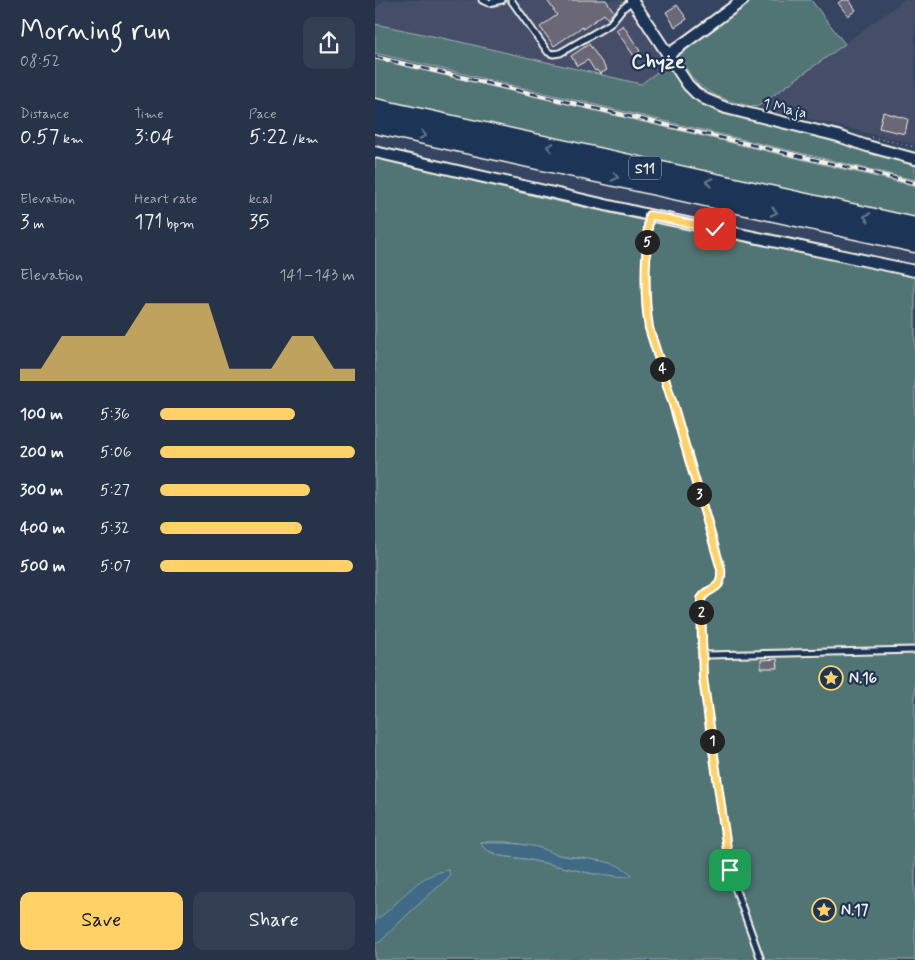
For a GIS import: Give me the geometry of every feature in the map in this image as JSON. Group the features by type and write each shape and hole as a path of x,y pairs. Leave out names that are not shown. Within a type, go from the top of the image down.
{"highway":[{"name":"S11","path":"375,108 915,227"},
{"name":"S11","path":"375,124 915,243"}],"street":[{"path":"668,55 743,0"},
{"name":"1 Maja","path":"632,1 688,85 696,93 713,103 747,114 838,136 915,159"},
{"path":"375,152 649,215 915,270"}],"lane":[{"path":"482,0 489,3 502,0"},
{"path":"511,0 548,52 553,54 560,53 610,24 622,9 632,1"},
{"path":"649,215 646,256 649,328 721,569 721,576 716,588 703,595 701,599 703,678 728,860 733,882 761,960"},
{"path":"702,649 707,655 915,650"}],"path":[{"path":"869,136 915,147"}],"shaded area":[{"path":"385,0 626,0 668,64 641,84 375,24 375,8"},
{"path":"904,0 915,0 915,144 757,107"},
{"path":"480,842 527,845 559,855 607,862 625,869 632,875 594,874 526,859 501,856 484,848"},
{"path":"448,870 450,873 448,878 380,942 375,944 375,921 419,882 431,875"}],"green space":[{"path":"752,0 811,0 845,44 757,107 725,99 709,92 691,76 679,56 679,52"},
{"path":"375,24 641,84 668,64 688,93 704,105 728,114 915,163 915,180 375,53"},
{"path":"375,59 915,186 915,219 375,100"},
{"path":"375,157 538,197 659,224 915,276 915,960 375,960","holes":["480,842 506,842 542,849 557,855 608,863 616,876 602,873 594,874 526,859 501,856 484,848"]}],"building":[{"path":"547,0 606,0 614,12 608,19 604,14 554,46 540,27 557,15"},
{"path":"842,0 849,0 856,10 848,16 838,3"},
{"path":"677,5 687,19 675,27 666,12"},
{"path":"623,25 640,51 634,56 616,30"},
{"path":"589,44 607,70 600,74 597,70 595,71 588,60 577,66 571,56"},
{"path":"883,112 908,119 905,134 879,128"},
{"path":"777,659 778,668 761,668 761,660"}],"railway":[{"path":"375,57 915,183"}],"place":[{"name":"N.16","path":"831,678"},
{"name":"N.17","path":"824,910"}],"district":[{"name":"Chyże","path":"658,61"}],"route":[{"path":"715,229 649,215 646,256 647,316 721,569 721,576 716,588 703,595 701,599 702,649 703,678 730,870"}]}
